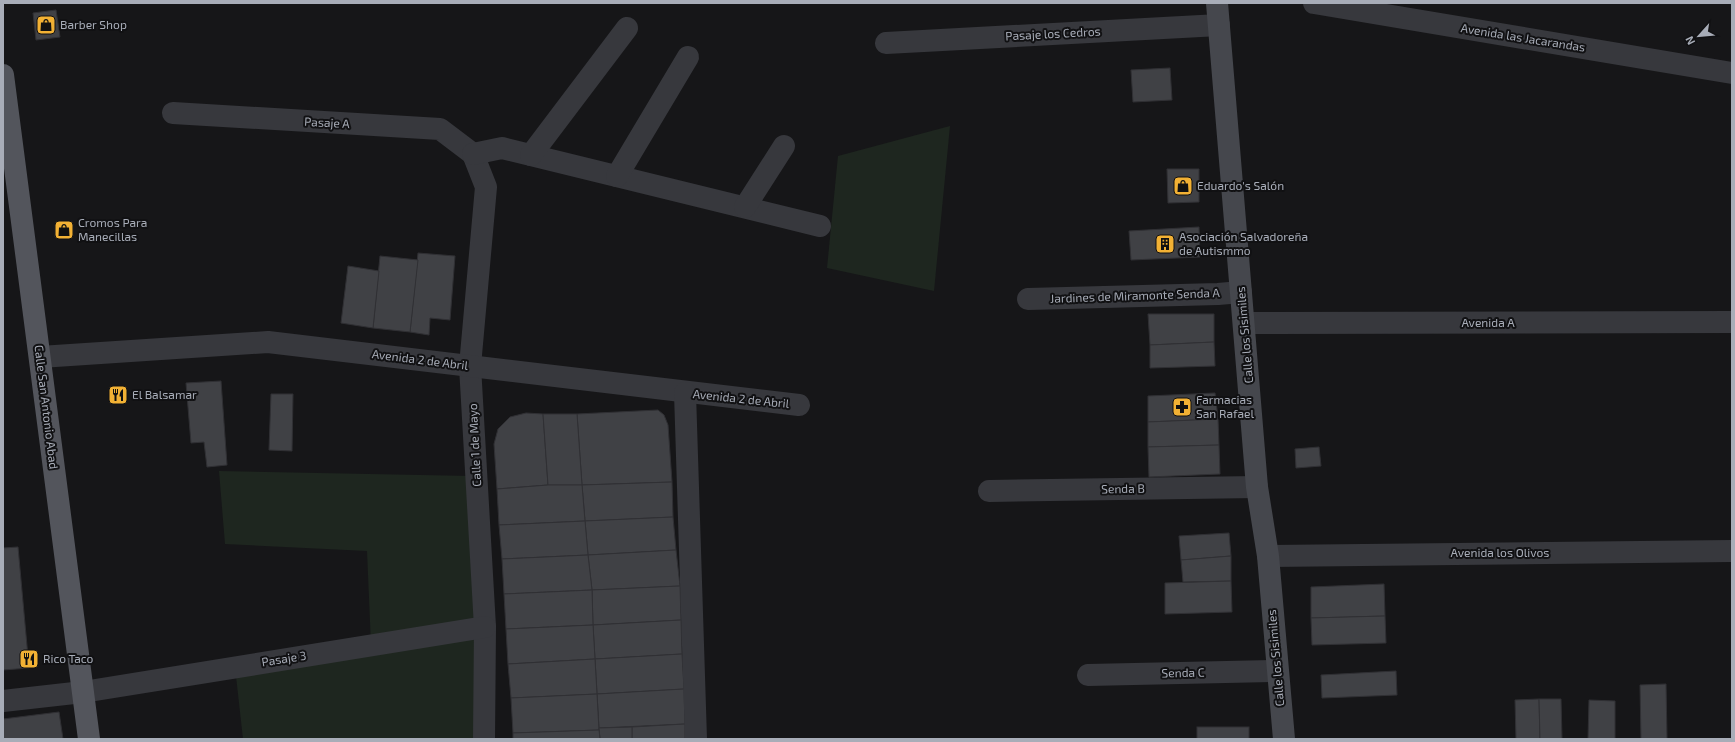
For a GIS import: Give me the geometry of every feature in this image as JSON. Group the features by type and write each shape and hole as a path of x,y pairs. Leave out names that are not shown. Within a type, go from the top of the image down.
{"main road":[{"name":"Calle los Sisimiles","path":"1217,3 1258,487 1268,556 1284,739"},
{"name":"Calle San Antonio Abad","path":"3,75 89,739"}],"street":[{"name":"Avenida las Jacarandas","path":"1314,3 1732,73"},
{"name":"Pasaje los Cedros","path":"886,43 1219,25"},
{"path":"531,155 626,28"},
{"path":"617,176 688,57"},
{"name":"Pasaje A","path":"173,113 440,129 473,154"},
{"path":"745,207 784,146"},
{"path":"473,154 502,148 820,226"},
{"name":"Calle 1 de Mayo","path":"473,154 486,187 470,366 485,627 484,739"},
{"name":"Jardines de Miramonte Senda A","path":"1028,299 1218,294 1241,292"},
{"name":"Avenida A","path":"1244,324 1732,322"},
{"name":"Avenida 2 de Abril","path":"40,357 268,342 685,393 799,405"},
{"path":"685,393 696,739"},
{"name":"Senda B","path":"989,490 1258,487"},
{"name":"Avenida los Olivos","path":"1268,556 1732,551"},
{"name":"Pasaje 3","path":"3,701 83,692 485,627"},
{"name":"Senda C","path":"1088,675 1277,671"}],"shaded area":[{"path":"950,126 934,291 827,268 838,156"},
{"path":"219,471 472,476 482,739 243,739 235,667 371,645 367,551 225,544"}],"building":[{"name":"Barber Shop","path":"56,10 60,37 36,40 33,13"},
{"path":"1170,68 1172,100 1133,102 1131,70"},
{"name":"Eduardo's Salón","path":"1167,169 1199,169 1199,202 1168,203"},
{"name":"Cromos Para Manecillas","path":"73,224 73,236 55,237 55,225"},
{"name":"Asociación Salvadoreña de Autismmo","path":"1199,227 1200,257 1131,260 1129,231"},
{"path":"418,253 455,256 450,320 430,318 429,335 410,332"},
{"path":"380,256 418,260 410,332 373,328"},
{"path":"348,266 379,271 373,328 341,323"},
{"path":"1148,314 1214,314 1214,342 1150,345"},
{"path":"1214,342 1215,366 1150,368 1150,345"},
{"path":"221,381 227,465 207,467 204,442 191,443 186,383"},
{"name":"Farmacias San Rafael","path":"1215,393 1218,419 1148,422 1148,396"},
{"path":"271,394 293,394 292,451 269,450"},
{"path":"658,410 664,415 668,425 672,482 582,485 577,414"},
{"path":"526,413 543,414 548,485 497,489 494,444 498,429 510,417"},
{"path":"543,414 577,414 582,485 548,485"},
{"path":"1218,419 1219,445 1148,447 1148,422"},
{"path":"1219,445 1220,474 1149,477 1148,447"},
{"path":"1319,447 1321,466 1296,468 1295,449"},
{"path":"672,482 673,517 585,521 582,485"},
{"path":"548,485 582,485 585,521 499,525 497,489"},
{"path":"673,517 676,550 588,555 585,521"},
{"path":"585,521 588,555 502,559 499,525"},
{"path":"1229,533 1231,556 1181,560 1179,536"},
{"path":"18,547 29,668 3,670 3,548"},
{"path":"676,550 680,586 592,590 588,555"},
{"path":"588,555 592,590 504,594 502,559"},
{"path":"1231,556 1231,581 1183,582 1181,560"},
{"path":"1231,581 1232,612 1165,614 1165,583"},
{"path":"1384,584 1385,616 1311,618 1311,587"},
{"path":"680,586 681,620 593,625 592,590"},
{"path":"592,590 593,625 506,629 504,594"},
{"path":"1385,616 1386,643 1312,645 1311,618"},
{"path":"681,620 682,654 595,659 593,625"},
{"path":"593,625 595,659 508,664 506,629"},
{"path":"682,654 684,689 597,694 595,659"},
{"path":"595,659 597,694 511,698 508,664"},
{"path":"1396,671 1397,695 1322,698 1321,675"},
{"path":"1666,684 1667,739 1641,739 1640,685"},
{"path":"684,689 685,724 599,728 597,694"},
{"path":"597,694 599,730 513,733 511,698"},
{"path":"1539,699 1540,739 1516,739 1515,700"},
{"path":"1539,699 1561,699 1562,739 1540,739"},
{"path":"1589,700 1615,701 1615,739 1588,739"},
{"path":"59,712 63,739 3,739 3,719"},
{"path":"685,724 685,739 632,739 632,727"},
{"path":"632,727 632,739 600,739 599,728"},
{"path":"1197,727 1249,727 1249,739 1197,739"},
{"path":"599,730 600,739 513,739 513,733"}],"place":[{"name":"Barber Shop","path":"46,25"},
{"name":"Eduardo's Salón","path":"1183,186"},
{"name":"Cromos Para Manecillas","path":"64,230"},
{"name":"Asociación Salvadoreña de Autismmo","path":"1165,244"},
{"name":"El Balsamar","path":"118,395"},
{"name":"Farmacias San Rafael","path":"1182,407"},
{"name":"Rico Taco","path":"29,659"}]}
